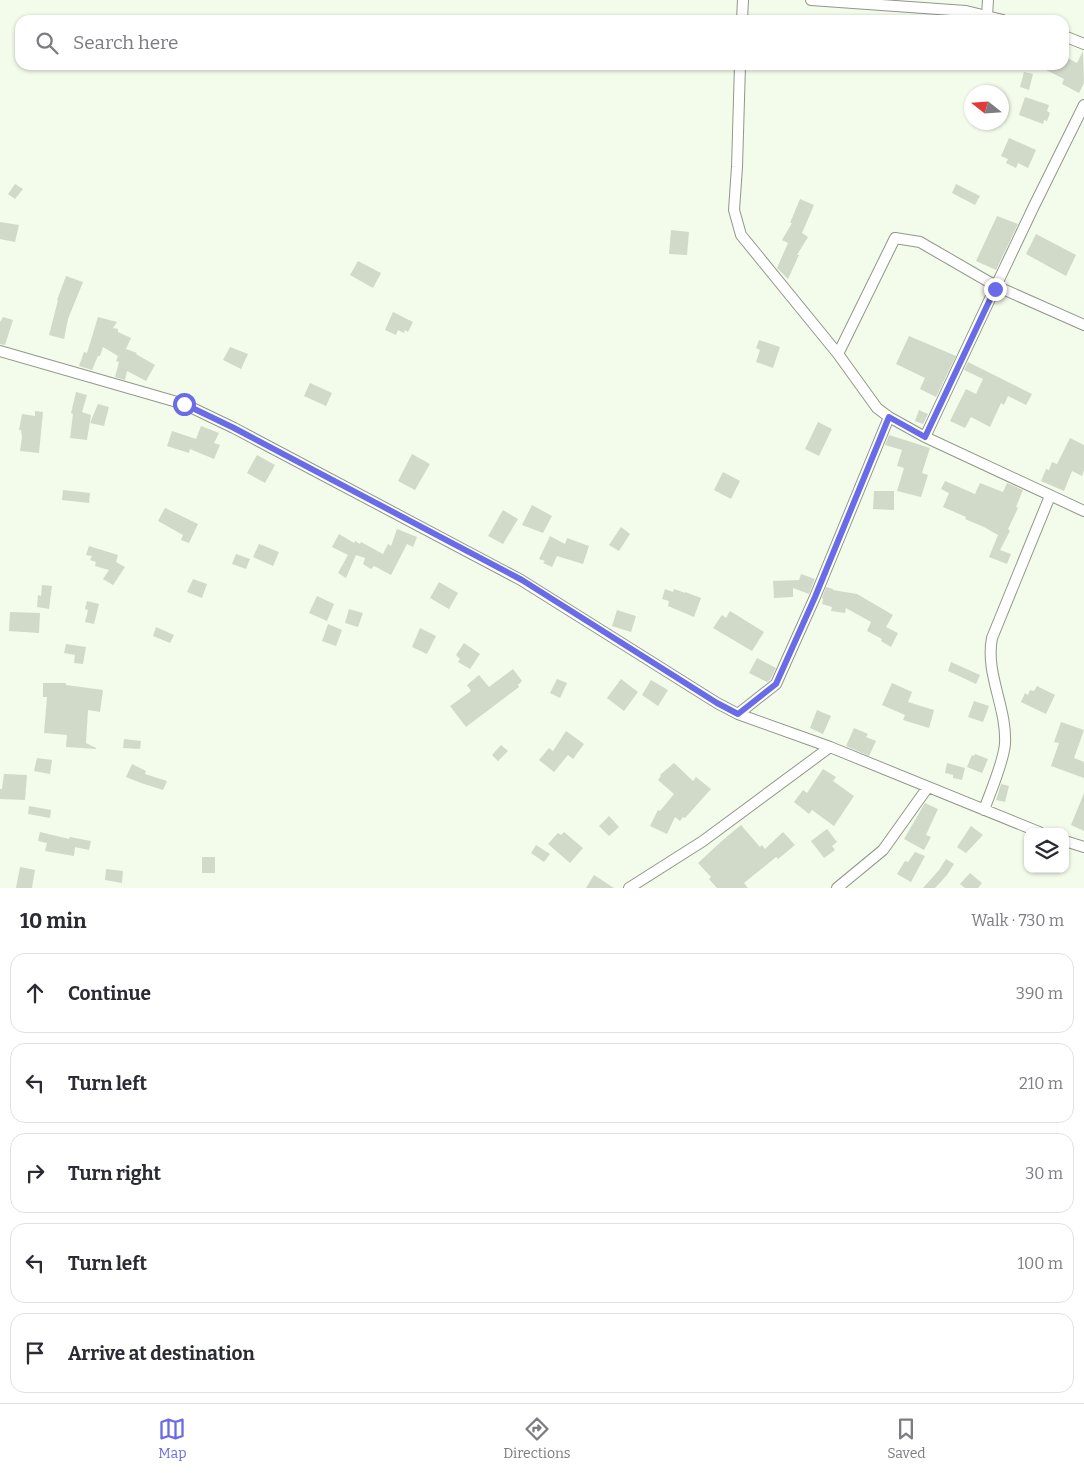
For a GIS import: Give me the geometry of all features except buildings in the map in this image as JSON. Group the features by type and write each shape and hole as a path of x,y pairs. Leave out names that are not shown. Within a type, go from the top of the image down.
{"street":[{"path":"742,15 743,0"},
{"path":"811,0 966,11 983,15"},
{"path":"987,15 988,0"},
{"path":"1069,38 1084,44"},
{"path":"740,70 734,210 742,235 838,354 877,408 925,437 1084,511"},
{"path":"925,437 1084,105"},
{"path":"838,354 896,238 920,242 996,286 1084,325"},
{"path":"0,351 184,404 234,428 522,580 717,703 738,714 830,747 1029,828"},
{"path":"738,714 776,684 815,597 889,417"},
{"path":"984,810 1004,744 1002,714 990,659 992,638 1050,496"},
{"path":"629,888 703,841 830,747"},
{"path":"837,888 871,862 883,850 928,787"},
{"path":"1069,842 1084,847"}],"route":[{"path":"184,404 234,428 522,580 717,703 738,714 776,684 815,597 889,417 925,437 995,289"}]}
